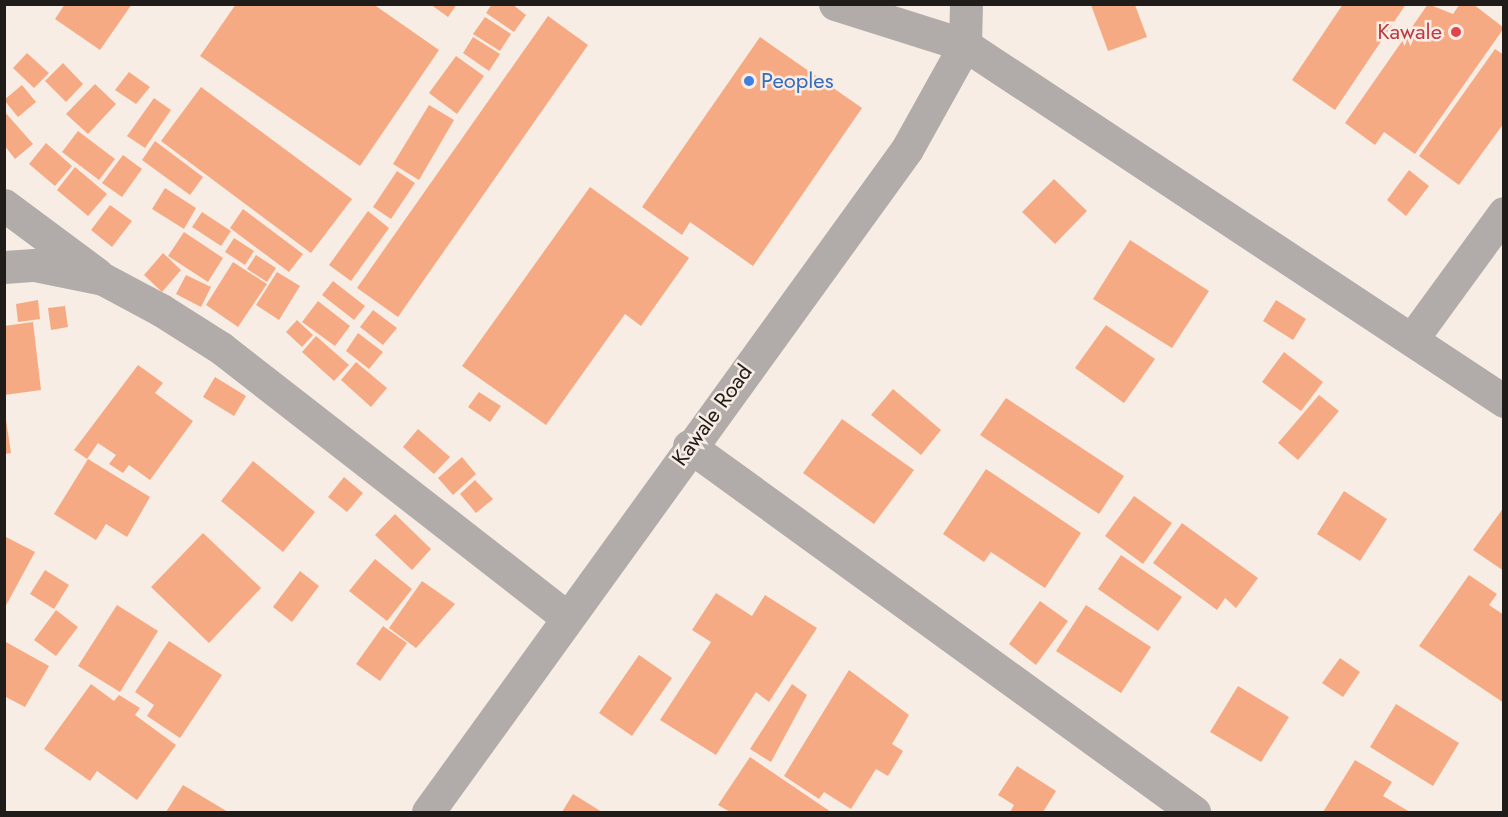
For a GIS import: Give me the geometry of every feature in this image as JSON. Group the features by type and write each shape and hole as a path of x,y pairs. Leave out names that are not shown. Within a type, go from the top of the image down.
{"street":[{"path":"835,4 964,45 1412,339 1503,402"},
{"name":"Kawale Road","path":"428,813 689,446 908,149 964,45 966,4"},
{"path":"4,205 103,279 221,348 566,617"},
{"path":"1412,339 1503,213"},
{"path":"4,267 35,265 103,279"},
{"path":"689,446 1194,813"}],"building":[{"path":"65,4 132,4 100,50 55,19"},
{"path":"236,4 373,4 439,50 360,166 200,56"},
{"path":"430,4 457,4 448,17"},
{"path":"492,4 512,4 526,15 514,32 486,13"},
{"path":"1343,4 1406,4 1335,110 1292,80"},
{"path":"1428,4 1453,14 1460,4 1473,4 1504,28 1415,154 1384,132 1375,145 1345,123"},
{"path":"1091,5 1135,5 1147,37 1108,51"},
{"path":"548,16 588,45 398,317 357,288"},
{"path":"485,17 511,34 500,51 473,34"},
{"path":"473,37 500,54 489,71 463,53"},
{"path":"760,37 862,108 753,266 690,222 682,235 642,207"},
{"path":"1495,49 1504,55 1504,123 1459,185 1419,156"},
{"path":"27,53 49,73 34,88 13,68"},
{"path":"456,56 484,76 457,114 429,93"},
{"path":"63,63 83,84 66,102 45,81"},
{"path":"129,72 150,87 136,104 115,90"},
{"path":"95,84 116,104 88,134 66,114"},
{"path":"22,85 36,102 18,117 4,100"},
{"path":"201,87 352,199 311,253 161,141"},
{"path":"154,98 171,110 145,148 127,136"},
{"path":"429,105 454,120 419,180 393,164"},
{"path":"4,111 33,144 15,159 4,145"},
{"path":"78,131 115,159 99,180 62,152"},
{"path":"155,141 203,177 190,195 142,160"},
{"path":"46,143 72,166 55,186 29,164"},
{"path":"123,155 142,169 122,197 102,183"},
{"path":"75,167 107,194 88,216 57,190"},
{"path":"1409,170 1429,186 1406,216 1387,200"},
{"path":"397,171 415,183 391,219 373,207"},
{"path":"1054,179 1087,211 1055,244 1022,212"},
{"path":"590,187 689,258 641,326 625,314 546,425 462,366"},
{"path":"165,188 196,208 184,229 152,209"},
{"path":"110,205 132,221 112,247 91,230"},
{"path":"243,209 303,254 289,272 230,228"},
{"path":"368,211 389,228 351,281 329,265"},
{"path":"202,212 231,231 221,246 192,227"},
{"path":"184,232 223,258 208,282 168,256"},
{"path":"234,238 254,251 245,265 225,252"},
{"path":"1130,240 1209,291 1172,348 1093,299"},
{"path":"163,253 181,270 162,292 144,275"},
{"path":"256,255 276,268 267,282 247,269"},
{"path":"233,262 267,284 238,327 206,305"},
{"path":"277,272 300,286 279,320 256,305"},
{"path":"186,275 211,287 201,307 176,294"},
{"path":"333,281 365,306 354,320 322,295"},
{"path":"38,300 40,319 18,322 16,304"},
{"path":"1276,300 1306,319 1293,340 1263,321"},
{"path":"318,301 350,326 335,346 302,322"},
{"path":"65,306 68,327 51,330 48,308"},
{"path":"373,310 397,328 383,345 360,327"},
{"path":"297,320 313,335 302,347 286,332"},
{"path":"33,322 41,390 4,395 4,326"},
{"path":"1106,325 1155,359 1124,403 1075,368"},
{"path":"358,333 383,352 369,369 346,351"},
{"path":"316,336 349,365 334,381 302,352"},
{"path":"1284,352 1323,382 1301,411 1262,382"},
{"path":"356,362 387,388 371,407 341,380"},
{"path":"138,365 163,383 155,393 193,421 150,480 129,465 123,473 109,464 116,455 98,443 87,459 74,450"},
{"path":"215,377 246,396 234,416 203,397"},
{"path":"893,389 941,430 921,455 871,415"},
{"path":"479,392 501,406 490,422 468,407"},
{"path":"1319,395 1339,411 1298,460 1278,443"},
{"path":"1006,398 1124,476 1099,514 980,435"},
{"path":"4,407 11,453 4,454"},
{"path":"842,419 914,470 874,524 803,473"},
{"path":"418,429 450,457 434,474 403,447"},
{"path":"462,457 476,474 453,495 438,478"},
{"path":"88,459 150,497 127,537 106,524 96,540 54,514"},
{"path":"253,461 315,512 283,552 221,501"},
{"path":"986,469 1081,533 1045,588 991,552 984,562 943,534"},
{"path":"344,477 363,493 347,512 328,497"},
{"path":"475,480 493,499 476,513 460,494"},
{"path":"1344,491 1387,519 1360,561 1317,534"},
{"path":"1134,496 1172,523 1143,564 1105,536"},
{"path":"1504,507 1504,571 1473,550"},
{"path":"395,514 431,549 412,570 375,535"},
{"path":"1182,523 1258,578 1236,608 1225,598 1217,610 1153,563"},
{"path":"203,533 261,588 209,643 151,587"},
{"path":"4,536 35,552 4,609"},
{"path":"1121,555 1182,597 1158,631 1098,589"},
{"path":"375,559 412,589 387,621 349,591"},
{"path":"45,570 69,585 54,609 30,594"},
{"path":"300,571 319,586 292,622 273,607"},
{"path":"1469,575 1497,594 1489,605 1504,615 1504,703 1419,646"},
{"path":"422,581 455,604 416,648 389,628"},
{"path":"716,593 752,616 765,595 817,628 769,702 756,692 716,755 660,720 711,642 692,630"},
{"path":"1040,601 1068,621 1036,665 1009,644"},
{"path":"117,605 158,631 120,692 78,666"},
{"path":"1086,605 1151,647 1121,693 1056,651"},
{"path":"56,610 78,627 56,656 34,640"},
{"path":"383,626 407,643 380,681 356,664"},
{"path":"4,641 49,666 25,707 4,696"},
{"path":"169,641 222,675 180,738 147,716 154,705 135,692"},
{"path":"639,655 672,678 632,736 599,713"},
{"path":"1340,658 1360,672 1343,697 1322,683"},
{"path":"849,670 909,715 892,744 903,751 888,776 876,769 851,809 824,792 819,799 784,776"},
{"path":"91,684 114,701 119,695 140,708 135,715 176,745 137,800 97,771 90,781 44,749"},
{"path":"792,684 807,695 771,762 750,749"},
{"path":"1238,686 1289,717 1261,762 1210,732"},
{"path":"1396,704 1459,743 1433,786 1370,747"},
{"path":"750,757 831,812 730,812 718,805"},
{"path":"1355,760 1392,782 1383,796 1410,812 1323,812"},
{"path":"1017,766 1056,791 1043,812 1010,812 1014,805 998,795"},
{"path":"183,785 228,812 166,812"},
{"path":"573,794 602,812 562,812"}],"place":[{"name":"Kawale","path":"1456,32"},
{"name":"Peoples","path":"749,81"}]}
